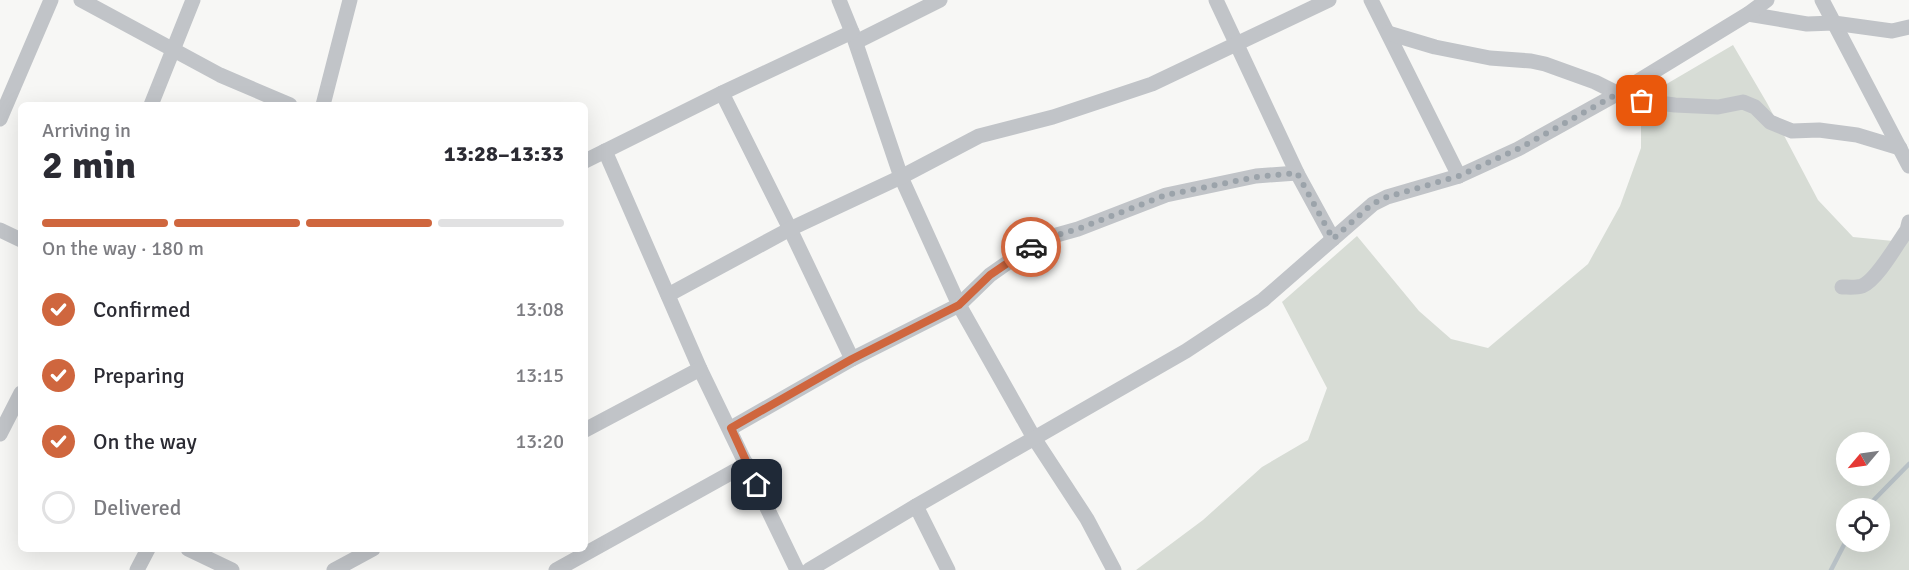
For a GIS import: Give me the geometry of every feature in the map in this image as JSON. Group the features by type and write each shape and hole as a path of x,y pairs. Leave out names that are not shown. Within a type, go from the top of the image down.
{"street":[{"path":"0,119 51,0"},
{"path":"81,0 220,75 283,102"},
{"path":"152,102 193,0"},
{"path":"324,102 350,0"},
{"path":"839,0 854,37 901,177 959,305 1034,438 1087,519 1114,570"},
{"path":"588,160 722,93 940,0"},
{"path":"1216,0 1297,173 1333,239"},
{"path":"668,295 790,229 901,177 979,136 1053,117 1152,84 1329,0"},
{"path":"1371,0 1459,176"},
{"path":"809,570 1186,351 1254,306 1372,204 1387,197 1459,176 1518,149 1617,94 1767,0"},
{"path":"1822,0 1909,166"},
{"path":"1748,14 1807,24 1834,23 1892,31 1909,27"},
{"path":"1388,33 1435,47 1479,56 1545,64 1595,82 1617,94 1642,101 1718,107 1743,102 1755,107 1770,122 1792,131 1819,130 1857,135 1900,148"},
{"path":"722,93 852,359"},
{"path":"605,152 700,369 731,428 797,570"},
{"path":"731,428 852,359 959,305 990,275 1027,249 1053,236 1078,229 1166,195 1256,177 1297,173"},
{"path":"1842,287 1860,287 1867,283 1876,274 1909,222"},
{"path":"0,230 18,239"},
{"path":"588,428 700,369"},
{"path":"0,434 18,399"},
{"path":"556,570 747,464"},
{"path":"916,506 948,570"},
{"path":"137,570 146,552"},
{"path":"194,552 232,570"},
{"path":"334,570 367,552"}],"shaded area":[{"path":"1733,45 1767,103 1818,200 1853,237 1893,241 1909,233 1909,570 1136,570 1203,520 1262,467 1308,440 1327,388 1282,302 1357,236 1419,311 1451,339 1488,348 1588,264 1620,206 1641,148 1641,99"}],"waterway":[{"path":"1876,498 1909,464"},
{"path":"1831,570 1840,552"}],"way so far":[{"path":"1031,247 1053,236 1078,229 1166,195 1256,177 1297,173 1333,239 1372,204 1387,197 1459,176 1518,149 1617,94 1642,101"}],"route":[{"path":"757,485 731,428 852,359 959,305 990,275 1031,247"}]}
